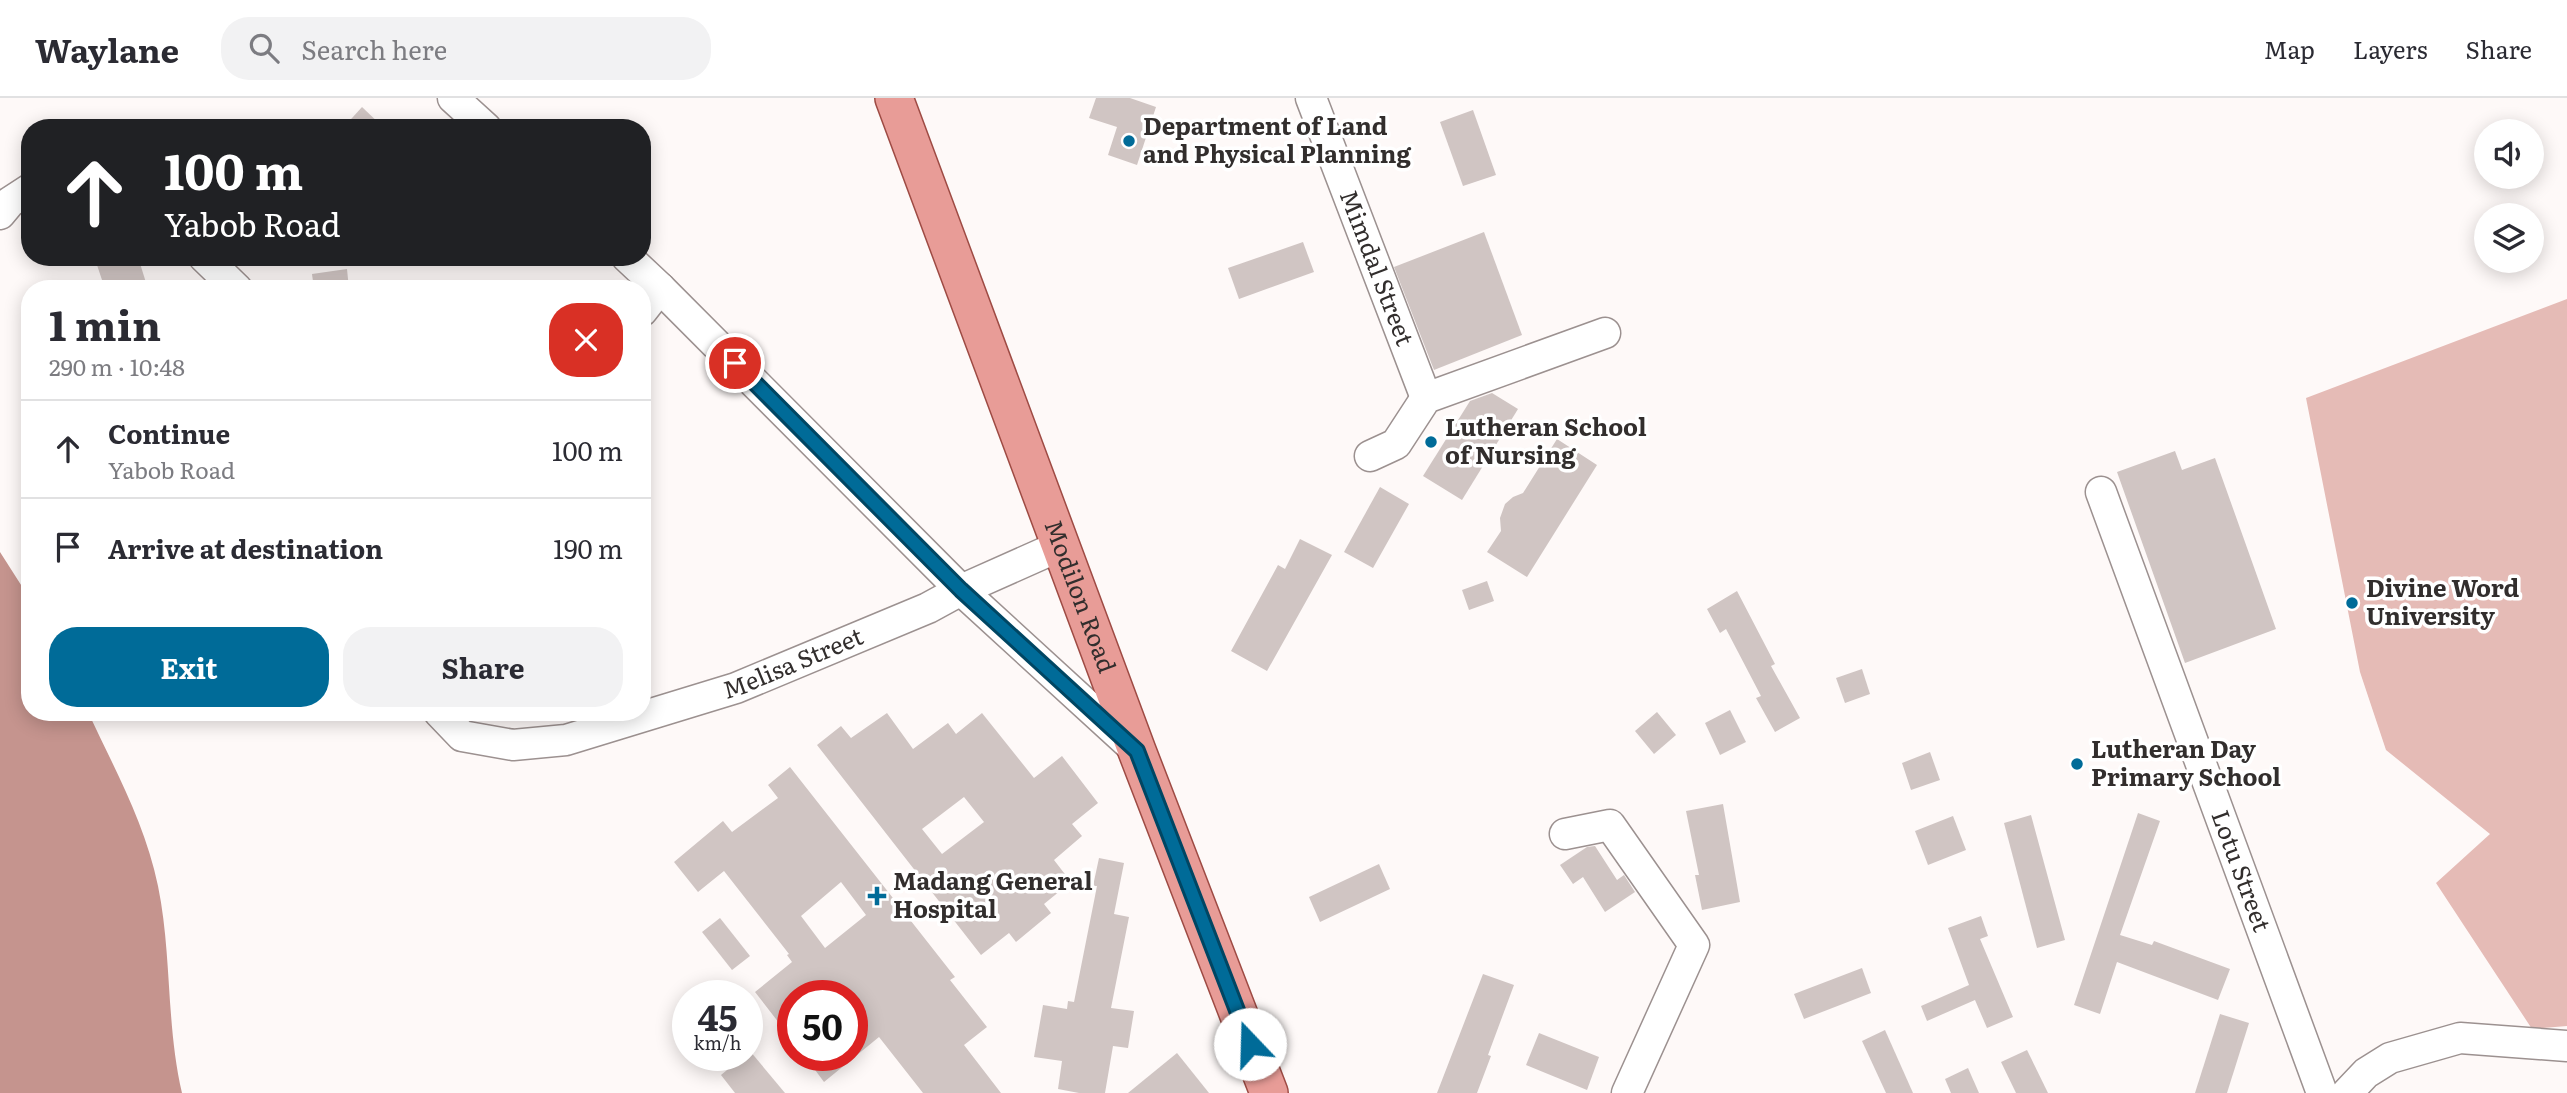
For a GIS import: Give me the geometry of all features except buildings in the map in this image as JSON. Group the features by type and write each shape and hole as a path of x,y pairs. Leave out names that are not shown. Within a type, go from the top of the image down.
{"main road":[{"name":"Modilon Road","path":"894,98 1137,751 1269,1093"}],"street":[{"path":"453,98 476,119"},
{"name":"Mimdal Street","path":"1311,98 1426,398"},
{"path":"0,214 10,202 21,195"},
{"path":"213,266 228,280"},
{"path":"651,299 1137,751"},
{"path":"1370,456 1396,444 1426,398 1605,333"},
{"name":"Lotu Street","path":"2101,492 2322,1093"},
{"name":"Melisa Street","path":"651,714 736,688 928,608 961,590 1062,545"},
{"name":"Melisa Street","path":"448,721 462,736 513,745 566,740 628,721"},
{"path":"1565,834 1610,825 1694,945 1627,1093"},
{"path":"2347,1093 2366,1073 2390,1058 2460,1038 2567,1046"}],"shaded area":[{"path":"2567,299 2567,1026 2532,1029 2436,883 2490,834 2386,750 2360,672 2306,398"},
{"path":"0,552 21,585 21,721 92,721 145,840 162,912 173,1042 182,1093 0,1093"}],"place":[{"name":"Department of Land and Physical Planning","path":"1129,141"},
{"name":"Lutheran School of Nursing","path":"1431,442"},
{"name":"Divine Word University","path":"2352,603"},
{"name":"Lutheran Day Primary School","path":"2077,764"},
{"name":"Madang General Hospital","path":"877,896"}],"route":[{"path":"735,363 961,590 1137,751 1250,1044"}]}
